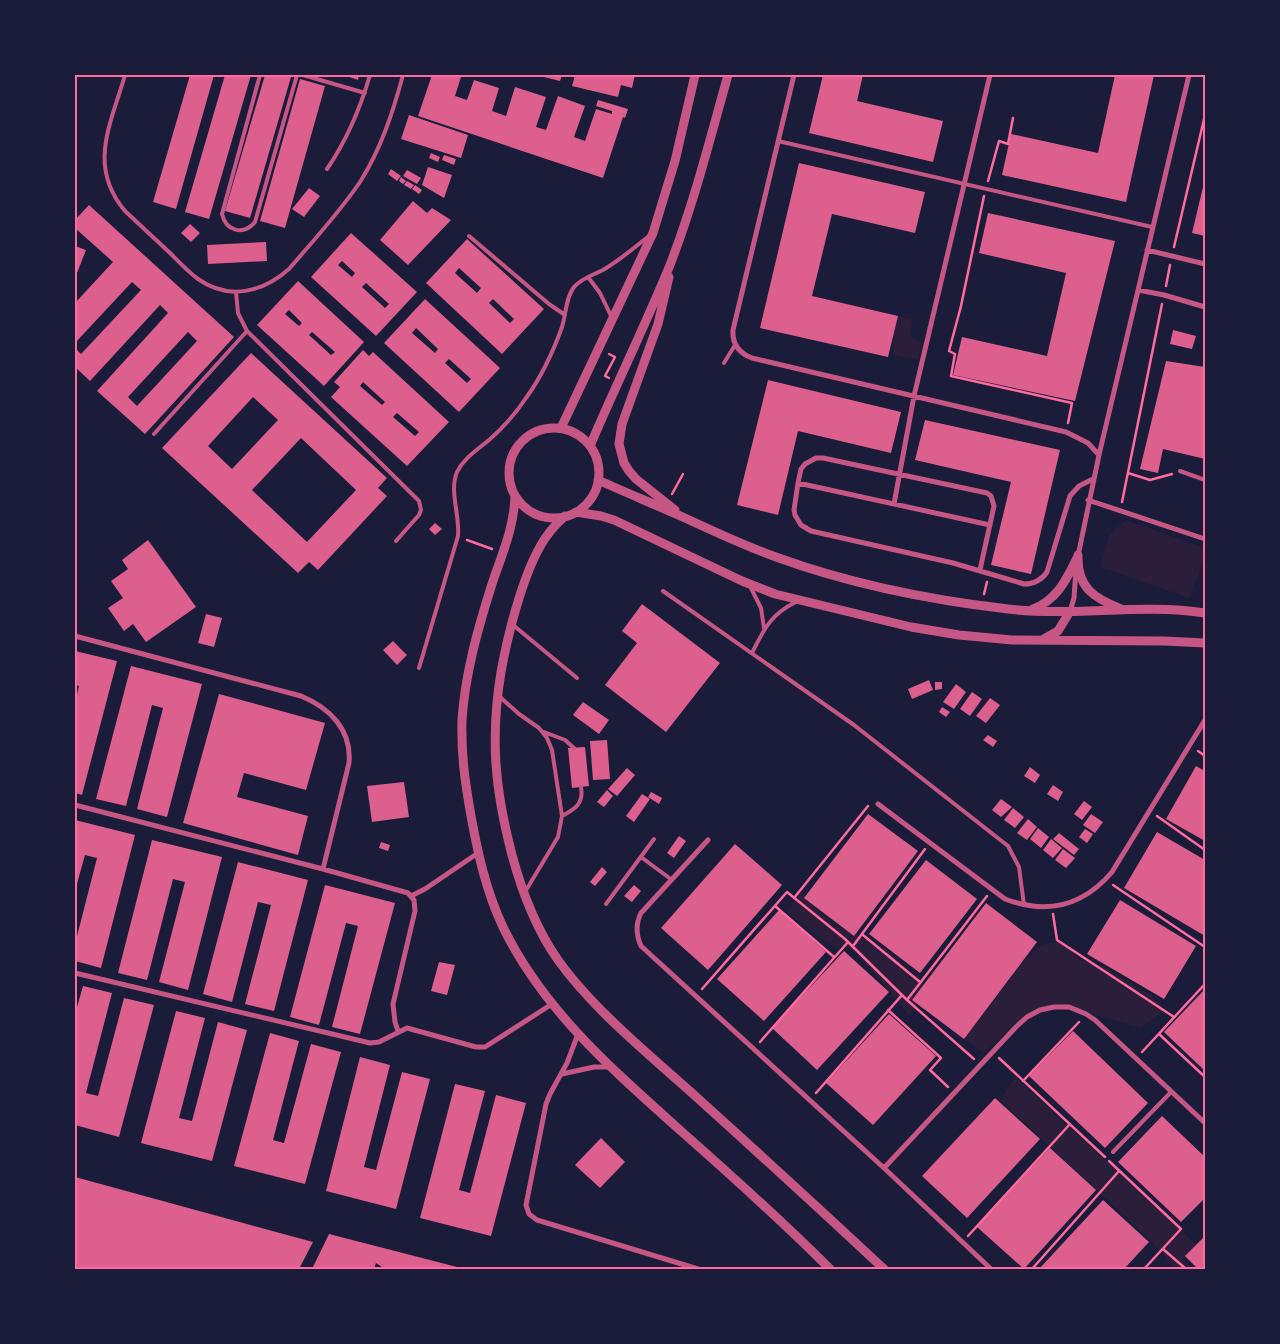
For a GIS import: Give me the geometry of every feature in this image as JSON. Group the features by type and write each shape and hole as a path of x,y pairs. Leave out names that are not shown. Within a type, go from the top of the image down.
{"street":[{"path":"561,428 652,233 675,161 695,75"},
{"path":"590,446 670,264 702,170 728,75"},
{"path":"794,75 733,330 735,345 739,351 752,358 1066,432 1088,443 1099,456"},
{"path":"894,504 914,396 990,75"},
{"path":"1039,640 1058,631 1070,613 1074,598 1078,555 1088,500 1189,75"},
{"path":"1147,250 1205,264"},
{"path":"670,264 662,309 622,424 619,444 624,462 636,479 685,518"},
{"path":"1138,290 1164,295 1205,307"},
{"path":"561,428 577,434 590,446 598,462 598,480 594,494 576,512 565,516 542,516 522,505 515,496 510,482 509,468 513,454 521,442 533,433 546,429 561,428"},
{"path":"980,570 994,501 987,493 816,458 805,464 801,469 794,510 801,525 811,531 980,570 1024,584 1034,583 1044,577 1049,567 1070,496 1079,486 1093,479"},
{"path":"598,480 746,546 806,568 876,586 954,602 1028,611 1070,613 1170,610 1205,613"},
{"path":"798,483 990,525"},
{"path":"515,496 514,516 510,534 482,616 473,651 462,719 462,764 478,853 487,890 503,927 520,958 540,989 578,1034 610,1067 773,1213 830,1269"},
{"path":"1088,500 1205,539"},
{"path":"576,512 595,514 614,520 749,584 775,594 911,626 959,635 1012,640 1204,644"},
{"path":"565,516 549,532 529,570 512,624 497,695 494,739 497,784 505,828 524,894 544,938 559,961 592,1000 884,1269"},
{"path":"1028,611 1044,604 1058,592 1068,578 1078,555"},
{"path":"1078,555 1081,579 1090,592 1103,602 1126,611"},
{"path":"75,636 301,696 320,705 336,719 346,735 350,753 323,869"},
{"path":"878,804 1005,898 1024,905 1052,907 1067,904 1082,898 1106,880 1112,872 1205,720"},
{"path":"75,805 404,891 411,896 415,905 415,911 393,1004 398,1031"},
{"path":"708,840 641,914 636,926 636,934 641,946 645,952 884,1168 991,1269"},
{"path":"411,896 478,853"},
{"path":"75,973 370,1043 379,1042 402,1029 412,1029 476,1047 485,1047 552,1004"},
{"path":"884,1168 1027,1017 1040,1010 1054,1007 1069,1008 1096,1020 1205,1123"},
{"path":"578,1034 562,1074 546,1104 526,1204 529,1214 537,1220 698,1269"},
{"path":"562,1074 594,1067 610,1067"}],"lane":[{"path":"125,75 105,146 105,174 109,187 125,211 197,278 215,288 236,292 259,288 280,277 343,206 376,154 388,126 403,75"},
{"path":"260,75 222,214 227,225 239,231 245,230 255,222 297,75"},
{"path":"303,75 365,93"},
{"path":"327,169 345,142 359,110 370,75"},
{"path":"778,141 1152,227"},
{"path":"419,668 458,536 458,515 454,488 457,474 464,462 509,420 541,375 553,350 571,291 581,281 617,261 652,233"},
{"path":"469,236 549,304 565,315"},
{"path":"588,278 606,301 613,320"},
{"path":"236,292 238,313 247,332 416,497 421,505 419,515 396,541"},
{"path":"154,434 247,332"},
{"path":"724,364 735,345"},
{"path":"1180,471 1205,480"},
{"path":"749,584 761,608 764,628"},
{"path":"663,591 854,725 1008,846 1020,867 1024,905"},
{"path":"752,654 764,628 779,612 799,600"},
{"path":"512,624 576,678"},
{"path":"497,695 544,732 565,740 574,748"},
{"path":"524,894 558,837 562,816 552,750 544,732"},
{"path":"562,816 577,807 582,796 581,787"},
{"path":"606,904 654,839"},
{"path":"641,857 672,880"},
{"path":"1113,1152 1171,1092"}],"path":[{"path":"1120,511 1171,256 1205,115"},
{"path":"1013,118 1008,144 999,142 986,188 961,306 949,351 955,354 950,376 1072,403 1066,432"},
{"path":"1128,473 1150,480 1167,477 1180,471"},
{"path":"667,504 683,474"},
{"path":"981,606 990,574"},
{"path":"794,898 873,800 878,804"},
{"path":"1150,811 1205,850"},
{"path":"853,946 930,843"},
{"path":"1106,880 1205,947"},
{"path":"908,1000 992,890"},
{"path":"695,997 787,892 853,946 902,995 981,1065"},
{"path":"775,906 834,957"},
{"path":"1052,907 1057,940 1174,1017"},
{"path":"862,935 920,982"},
{"path":"754,1049 848,942"},
{"path":"1136,1058 1205,984"},
{"path":"810,1101 902,995"},
{"path":"888,1010 941,1058 930,1070 955,1092"},
{"path":"1023,1081 1086,1014"},
{"path":"1159,1034 1205,1077"},
{"path":"992,1052 1181,1229 1144,1269"},
{"path":"962,1242 1070,1124"},
{"path":"1032,1269 1119,1171"},
{"path":"1163,1249 1186,1269"}],"shaded area":[{"path":"890,316 912,318 911,337 922,342 918,360 893,355 894,337 886,331"},
{"path":"1126,520 1205,548 1205,557 1189,598 1100,567 1109,535"},
{"path":"798,890 834,925 886,949 928,990 909,1015 855,951 829,944 788,913"},
{"path":"1053,942 1065,945 1081,960 1105,967 1151,995 1165,1010 1141,1028 1072,1008 1047,1006 1026,1015 984,1053 964,1039 1013,976 1011,973 1041,945"},
{"path":"1015,1077 1198,1246 1183,1260 1193,1269 1175,1269 1149,1239 1000,1100"}],"building":[{"path":"190,75 214,75 176,209 153,202"},
{"path":"225,75 251,75 209,219 185,212"},
{"path":"265,75 291,77 250,218 225,211"},
{"path":"344,75 359,75 358,80"},
{"path":"432,75 457,75 461,77 455,96 467,100 474,80 499,88 492,111 506,116 515,87 546,97 536,127 546,130 558,96 585,106 574,137 585,141 596,109 612,114 612,111 596,106 598,100 628,109 625,118 623,117 603,178 418,116"},
{"path":"536,75 562,75 560,81"},
{"path":"575,75 635,75 632,88 621,85 618,97 572,86"},
{"path":"823,75 863,75 857,101 943,121 933,162 809,133"},
{"path":"1115,75 1154,75 1126,202 1002,175 1011,134 1098,153"},
{"path":"300,79 325,86 285,228 260,221"},
{"path":"409,115 468,135 461,158 401,139"},
{"path":"431,153 440,157 438,162 429,158"},
{"path":"444,155 456,159 454,165 442,160"},
{"path":"799,163 925,192 915,233 832,214 812,296 898,316 888,357 760,328"},
{"path":"428,167 452,175 444,198 422,185"},
{"path":"391,169 401,176 397,181 388,174"},
{"path":"407,170 421,178 417,184 403,176"},
{"path":"401,177 406,181 403,184 399,181"},
{"path":"407,181 414,185 411,189 404,185"},
{"path":"1205,183 1205,236 1192,233"},
{"path":"415,185 422,190 419,194 412,189"},
{"path":"309,188 320,196 304,217 292,209"},
{"path":"413,201 427,213 432,208 451,220 408,265 380,240"},
{"path":"89,205 234,337 145,434 97,391 168,313 160,305 90,381 75,367 75,348 81,354 141,290 132,282 75,343 75,303 113,262 75,228 75,220","holes":["188,332 197,341 137,406 128,397"]},
{"path":"988,213 1115,241 1075,401 953,375 962,337 1047,356 1066,273 979,253"},
{"path":"190,224 200,233 191,242 181,233"},
{"path":"351,233 417,292 376,336 311,277","holes":["342,261 355,273 352,277 338,265","366,283 389,304 385,308 362,287"]},
{"path":"467,239 544,309 502,354 426,283","holes":["459,268 481,288 477,293 455,273","493,299 514,319 510,323 489,303"]},
{"path":"266,242 267,261 208,264 207,245"},
{"path":"75,246 86,250 77,273 75,272"},
{"path":"298,281 364,342 324,386 257,325","holes":["289,310 302,323 299,326 285,314","312,332 335,352 331,355 309,335"]},
{"path":"425,299 500,368 459,412 384,343","holes":["416,328 438,349 435,353 412,333","449,359 471,379 467,383 445,363"]},
{"path":"1173,330 1196,336 1192,349 1170,344"},
{"path":"363,350 369,356 373,352 449,422 407,466 331,397 340,387 334,382","holes":["363,382 385,402 382,405 360,386","397,413 419,432 415,436 393,417"]},
{"path":"251,353 387,478 378,488 387,496 318,570 309,562 298,573 162,448","holes":["253,397 278,420 232,469 208,446","301,438 356,490 307,542 252,490"]},
{"path":"1166,361 1205,367 1205,459 1163,449 1158,473 1140,469"},
{"path":"768,380 901,412 891,453 798,431 778,515 737,505"},
{"path":"925,420 1060,450 1031,574 991,565 1011,482 915,460"},
{"path":"435,523 442,529 435,535 429,529"},
{"path":"148,540 196,607 146,642 133,624 124,631 108,608 123,598 111,581 128,569 122,560"},
{"path":"642,604 720,663 666,732 605,685 637,643 622,631"},
{"path":"206,614 222,618 214,647 198,643"},
{"path":"393,641 407,655 397,665 383,650"},
{"path":"75,651 117,661 82,795 75,793 75,702 79,686 75,685"},
{"path":"131,666 202,684 167,817 137,809 163,708 152,705 126,806 96,799"},
{"path":"929,680 933,690 912,699 908,689"},
{"path":"935,682 942,682 942,689 935,690"},
{"path":"956,684 966,692 954,709 943,702"},
{"path":"972,692 982,699 970,716 960,709"},
{"path":"219,694 325,723 306,790 244,773 237,797 308,816 298,855 183,823"},
{"path":"990,698 1000,705 986,723 976,716"},
{"path":"583,702 609,720 599,734 573,715"},
{"path":"942,707 950,712 946,717 939,712"},
{"path":"988,735 997,741 993,747 983,740"},
{"path":"607,740 610,779 593,780 590,741"},
{"path":"585,747 589,786 572,788 568,748"},
{"path":"1196,766 1205,771 1205,841 1166,819"},
{"path":"1030,767 1040,775 1035,783 1024,776"},
{"path":"627,768 635,775 617,796 608,789"},
{"path":"404,782 409,817 372,822 367,786"},
{"path":"1053,785 1063,792 1058,801 1047,794"},
{"path":"607,790 613,796 604,807 597,802"},
{"path":"651,792 662,798 659,804 648,797"},
{"path":"642,794 650,799 634,822 626,816"},
{"path":"1001,799 1012,807 1001,817 992,810"},
{"path":"1084,801 1092,807 1082,820 1074,814"},
{"path":"1013,808 1024,817 1015,828 1004,820"},
{"path":"868,814 918,851 854,936 804,898"},
{"path":"1091,814 1103,822 1095,833 1083,825"},
{"path":"1028,819 1037,827 1027,840 1017,833"},
{"path":"75,820 135,835 101,968 75,961 75,944 97,858 85,855 75,891"},
{"path":"1038,828 1049,837 1041,848 1030,839"},
{"path":"1085,829 1093,834 1087,843 1079,837"},
{"path":"1157,832 1205,860 1205,936 1124,888"},
{"path":"1059,833 1079,849 1074,855 1053,839"},
{"path":"679,836 686,841 674,858 667,853"},
{"path":"1051,839 1062,848 1053,858 1043,850"},
{"path":"152,840 222,857 188,990 159,982 185,882 173,879 147,980 118,973"},
{"path":"381,842 390,845 388,851 379,848"},
{"path":"735,844 782,885 708,970 661,928"},
{"path":"1063,849 1075,858 1066,868 1055,860"},
{"path":"926,860 977,899 920,973 869,934"},
{"path":"238,862 308,880 274,1011 245,1004 271,905 258,902 232,1002 203,994"},
{"path":"602,867 607,872 595,886 590,882"},
{"path":"325,885 395,903 360,1034 332,1027 358,926 346,923 319,1025 290,1017"},
{"path":"634,885 641,891 632,902 624,896"},
{"path":"1120,900 1196,946 1164,999 1087,954"},
{"path":"986,903 1037,942 964,1039 912,1000"},
{"path":"779,910 826,952 764,1021 717,979"},
{"path":"844,951 889,992 817,1070 772,1028"},
{"path":"439,962 455,965 447,995 431,991"},
{"path":"83,986 112,993 86,1093 98,1096 124,998 154,1005 119,1137 75,1125 75,1014"},
{"path":"1205,989 1205,1071 1164,1032"},
{"path":"176,1011 205,1018 179,1118 192,1121 218,1022 247,1030 212,1161 141,1143"},
{"path":"889,1014 936,1056 873,1125 826,1083"},
{"path":"1073,1031 1148,1103 1105,1148 1029,1076"},
{"path":"270,1033 299,1041 273,1140 284,1143 311,1044 341,1052 305,1184 234,1166"},
{"path":"360,1057 390,1065 364,1167 376,1170 402,1072 430,1079 396,1209 326,1191"},
{"path":"455,1084 485,1091 459,1190 470,1193 496,1095 526,1103 491,1236 420,1218"},
{"path":"995,1098 1040,1139 967,1218 922,1176"},
{"path":"1162,1116 1205,1157 1205,1198 1181,1222 1118,1162"},
{"path":"601,1138 625,1162 600,1188 575,1165"},
{"path":"1050,1148 1096,1190 1024,1269 977,1227"},
{"path":"75,1177 313,1242 299,1269 75,1269"},
{"path":"1103,1200 1149,1242 1124,1269 1039,1269"},
{"path":"329,1234 461,1268 385,1269 376,1263 374,1269 312,1269"},
{"path":"1205,1236 1205,1269 1198,1269 1185,1256"}]}
